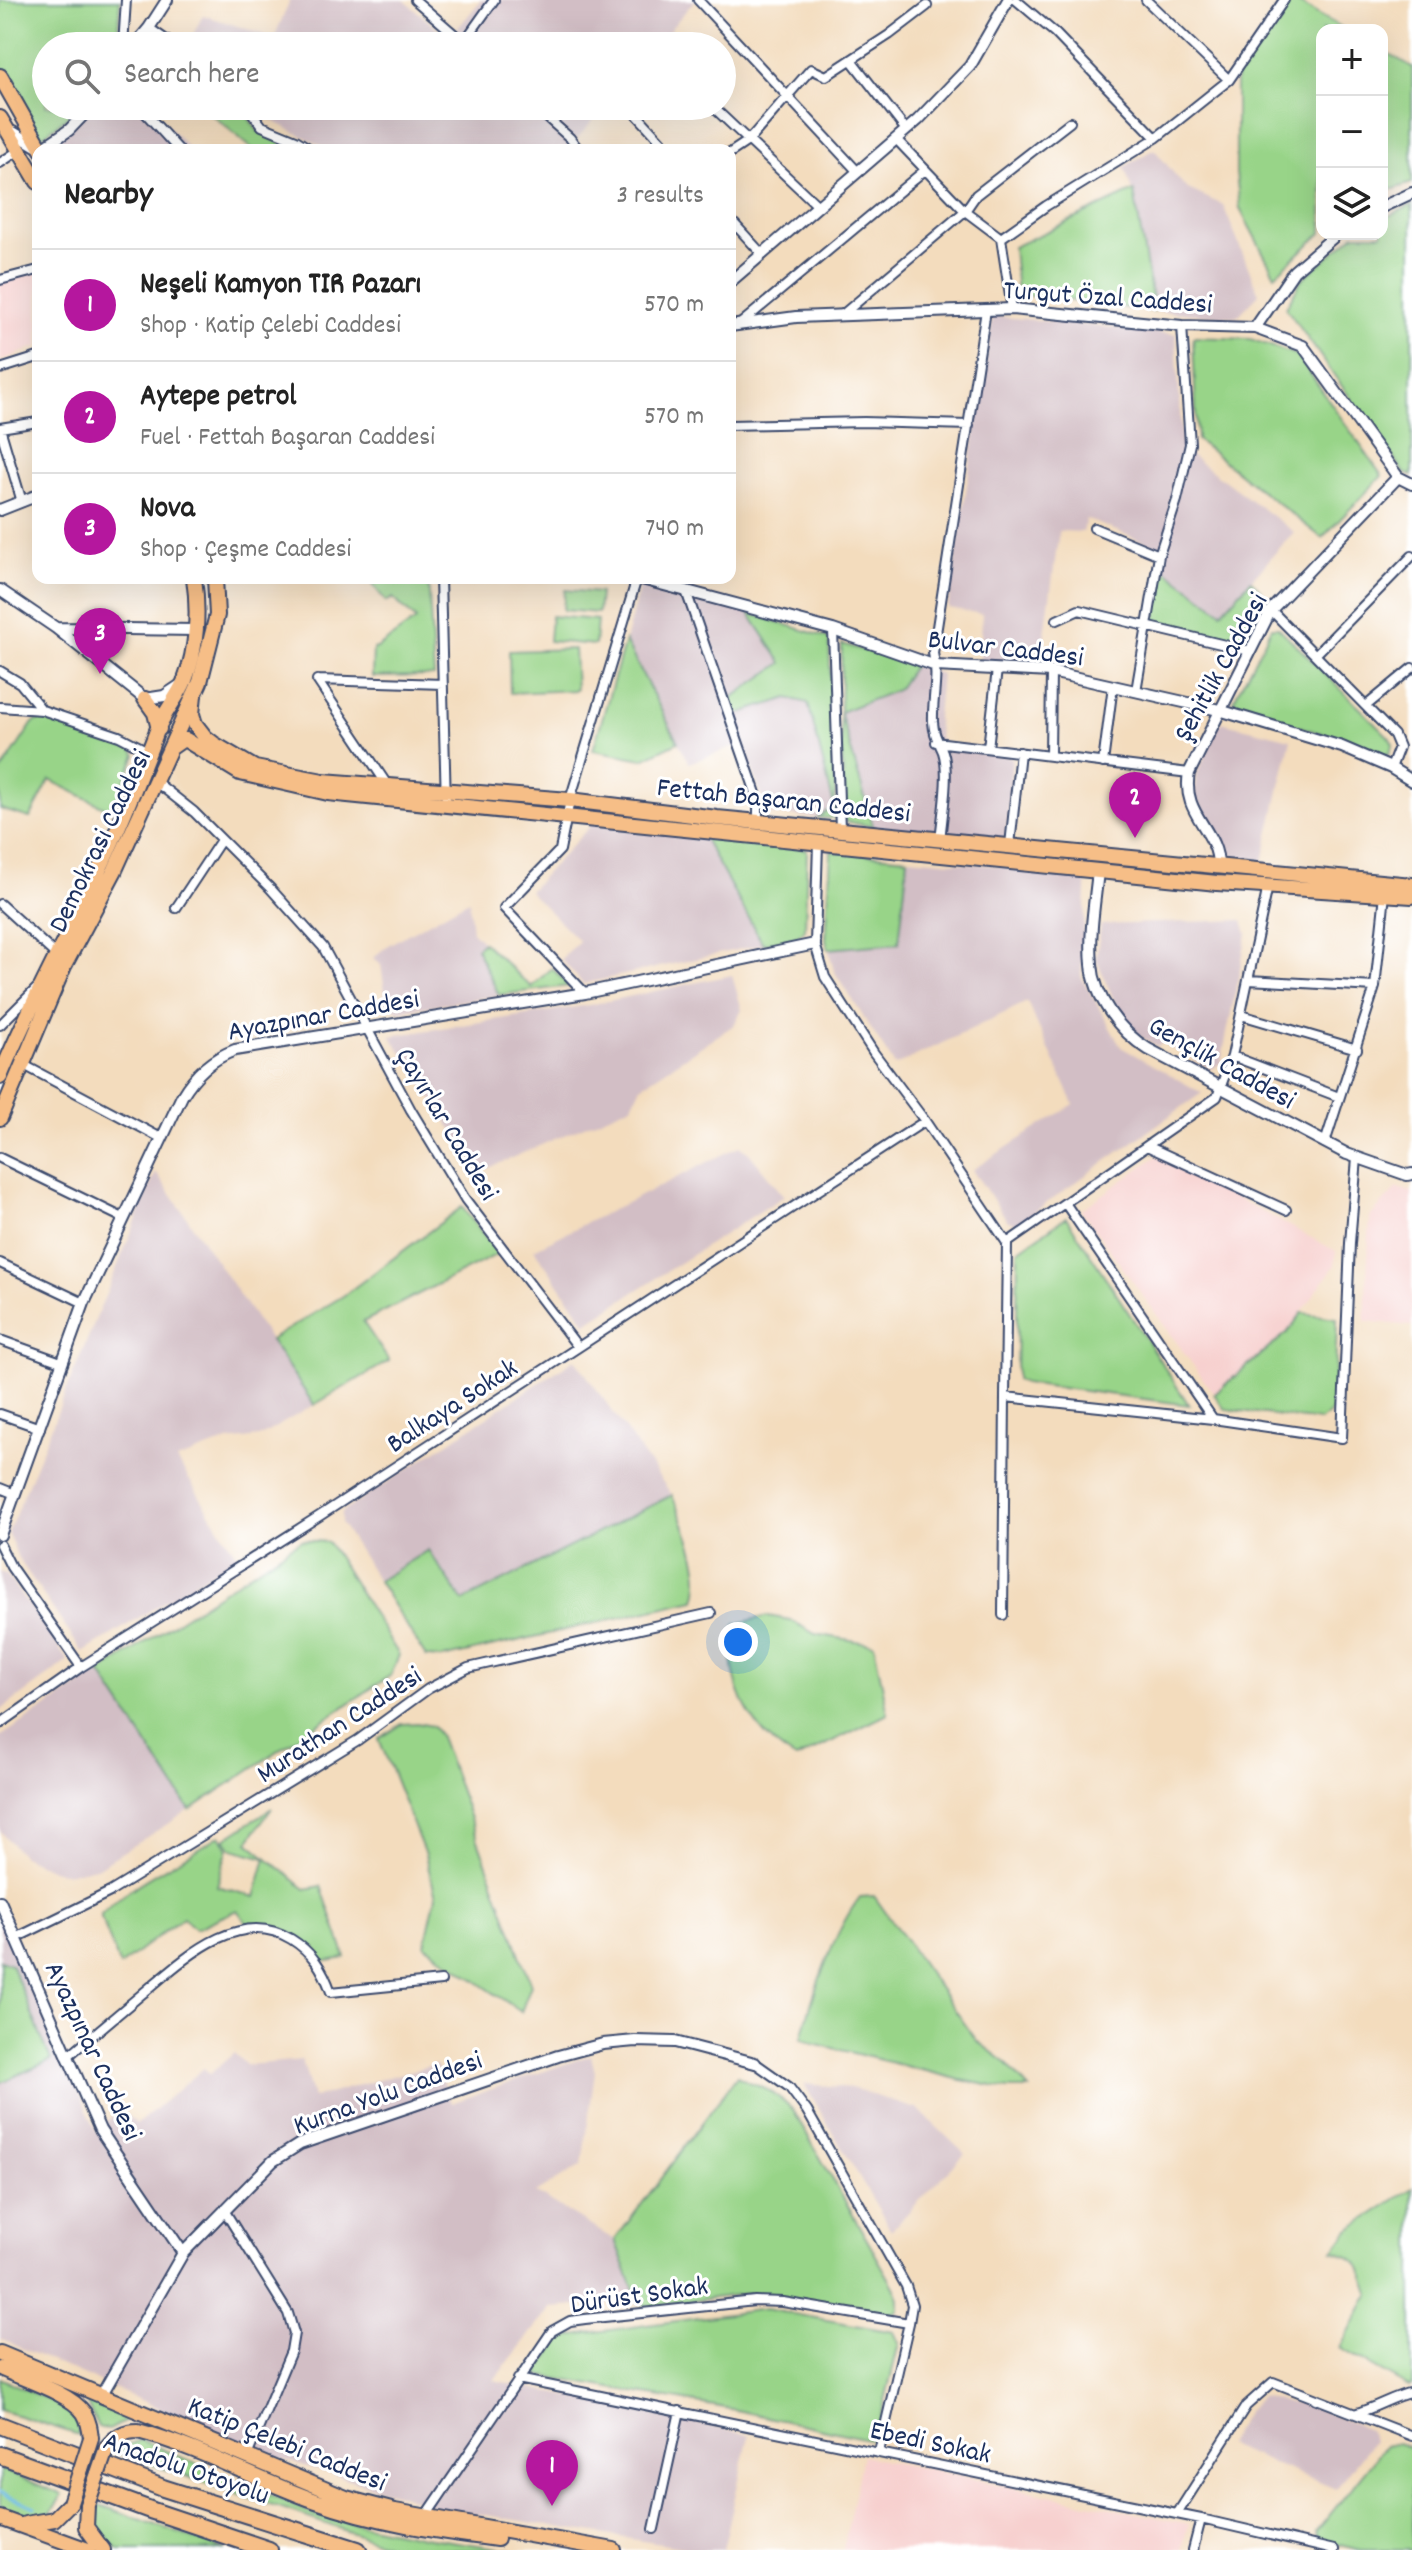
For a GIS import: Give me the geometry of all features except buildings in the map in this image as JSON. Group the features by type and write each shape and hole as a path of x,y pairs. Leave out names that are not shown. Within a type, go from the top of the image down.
{"highway":[{"name":"Anadolu Otoyolu","path":"0,2425 163,2488 358,2550"},
{"name":"Anadolu Otoyolu","path":"0,2455 269,2550"}],"main road":[{"path":"0,76 38,144"},
{"path":"0,117 32,173"},
{"name":"Demokrasi Caddesi","path":"0,1077 40,985 98,873 159,726 184,683 195,630 198,602 195,584"},
{"name":"Demokrasi Caddesi","path":"0,1118 64,966 114,872 194,695 217,615 215,584"},
{"path":"182,724 179,704 184,683"},
{"name":"Fettah Başaran Caddesi","path":"194,695 192,714 199,731 255,768 323,781 388,786 446,798"},
{"path":"145,699 155,713 159,726 164,765"},
{"name":"Fettah Başaran Caddesi","path":"182,724 198,747 240,773 328,793 446,798 840,829 1098,871 1412,896"},
{"path":"172,747 182,740 198,747"},
{"name":"Fettah Başaran Caddesi","path":"568,808 818,843 940,847 1010,845 1412,885"},
{"name":"Katip Çelebi Caddesi","path":"0,2353 346,2498 425,2517 614,2550"},
{"path":"0,2368 79,2408 90,2425 91,2438 70,2503 54,2519 41,2523 6,2521"},
{"path":"103,2550 86,2527 87,2505 107,2447 116,2437 128,2431 138,2431 314,2501 380,2521 462,2535 597,2550"},
{"path":"6,2521 56,2545 88,2550"}],"street":[{"path":"124,32 126,0"},
{"path":"146,32 167,0"},
{"path":"415,0 452,32"},
{"path":"474,32 494,0"},
{"path":"698,0 728,32"},
{"path":"736,277 906,130 970,66 1008,0"},
{"path":"1016,0 1055,33 1156,138"},
{"path":"1146,0 1229,80"},
{"path":"1001,238 1046,206 1156,138 1229,80 1284,0"},
{"path":"736,149 748,141 811,69 826,76 852,61 927,6"},
{"path":"149,28 155,32"},
{"path":"736,41 858,172"},
{"path":"852,61 906,130"},
{"path":"0,117 21,139 32,145"},
{"path":"49,144 79,120"},
{"path":"152,120 174,144"},
{"path":"258,120 262,126 302,144"},
{"path":"550,120 574,144"},
{"path":"642,120 664,144"},
{"path":"726,120 818,206"},
{"path":"842,316 965,211 976,195 1070,122"},
{"path":"896,139 965,211 1001,238 1012,309"},
{"path":"0,163 18,151"},
{"path":"736,324 925,170"},
{"path":"1388,204 1412,193"},
{"path":"736,226 762,254"},
{"path":"1255,328 1294,271 1330,240"},
{"path":"0,280 32,272"},
{"name":"Turgut Özal Caddesi","path":"736,325 796,317 1012,309 1182,326 1255,328 1303,346 1398,477 1412,484"},
{"path":"940,847 945,774 943,752 936,742 933,721 936,666 933,653 986,310"},
{"path":"1136,691 1159,555 1177,500 1190,444 1182,326"},
{"path":"0,369 32,359"},
{"path":"736,425 864,422 969,425"},
{"path":"22,502 0,428 32,423"},
{"name":"Şehitlik Caddesi","path":"1218,866 1216,849 1187,798 1189,773 1271,610 1398,477"},
{"path":"0,510 32,498"},
{"path":"1094,528 1159,555"},
{"path":"1316,654 1412,556"},
{"path":"440,584 446,798"},
{"path":"585,993 504,908 560,850 568,808 635,584"},
{"name":"Bulvar Caddesi","path":"660,584 833,630 936,666 1051,672 1219,710 1342,747 1391,768 1412,781"},
{"path":"0,590 56,628 145,699 164,696 184,683"},
{"path":"686,591 758,799 758,822"},
{"path":"1057,620 1079,610 1250,651"},
{"path":"1271,610 1394,735 1399,747 1391,768"},
{"path":"56,628 195,630"},
{"path":"80,647 76,637 84,628"},
{"path":"833,630 840,829"},
{"path":"1366,706 1412,668"},
{"path":"988,748 997,669"},
{"path":"0,671 20,683 42,710"},
{"path":"1050,756 1051,672"},
{"path":"388,786 317,680 443,684"},
{"path":"1103,763 1113,685"},
{"path":"0,707 42,710 119,736 150,752"},
{"path":"936,742 1189,773"},
{"path":"1010,845 1020,752"},
{"name":"Çayırlar Caddesi","path":"156,782 194,812 270,888 323,947 411,1110 465,1199 578,1347"},
{"path":"176,908 221,840"},
{"path":"818,843 815,944 825,977 874,1053 925,1121 1007,1243 1003,1615"},
{"name":"Gençlik Caddesi","path":"1098,871 1092,964 1094,976 1107,1005 1127,1034 1221,1089 1325,1143 1357,1158 1410,1175"},
{"path":"1007,1243 1217,1097 1232,1056 1268,886"},
{"path":"1325,1143 1375,987 1385,893"},
{"path":"0,904 56,955"},
{"name":"Ayazpınar Caddesi","path":"0,1535 61,1362 123,1218 188,1085 223,1054 585,993 815,944"},
{"path":"1248,980 1375,987"},
{"path":"0,1025 40,985"},
{"path":"1241,1015 1357,1049"},
{"path":"1232,1056 1339,1097"},
{"path":"22,1064 161,1138"},
{"name":"Balkaya Sokak","path":"0,1724 81,1667 925,1121"},
{"path":"1147,1146 1286,1210"},
{"path":"0,1158 123,1218"},
{"path":"1005,1397 1213,1419 1342,1438 1350,1243 1357,1158"},
{"path":"1065,1203 1213,1419"},
{"path":"0,1263 84,1303"},
{"path":"0,1340 61,1362"},
{"path":"0,1414 40,1428"},
{"path":"0,1488 15,1494"},
{"path":"0,1545 11,1567 81,1667"},
{"name":"Murathan Caddesi","path":"16,1938 110,1892 358,1740 428,1689 468,1668 711,1613"},
{"name":"Ayazpınar Caddesi","path":"0,1901 100,2130 183,2253"},
{"path":"67,2057 198,1949 230,1934 264,1929 286,1936 315,1958 325,1973 331,1992 441,1981"},
{"name":"Kurna Yolu Caddesi","path":"102,2394 183,2253 273,2161 300,2144 581,2049 619,2041 675,2042 755,2063"},
{"path":"755,2063 789,2087 807,2111 906,2286 912,2305 879,2452"},
{"path":"224,2210 283,2303 294,2333 291,2351 247,2456"},
{"name":"Dürüst Sokak","path":"425,2517 552,2331 570,2321 765,2301 909,2323"},
{"name":"Ebedi Sokak","path":"518,2379 1201,2519 1334,2550"},
{"path":"1177,2514 1246,2406 1273,2382 1412,2436"},
{"path":"1356,2413 1373,2408 1387,2398 1412,2392"},
{"path":"654,2529 680,2411"},
{"path":"1193,2550 1201,2519"}],"shaded area":[{"path":"290,0 404,0 441,32 277,32"},
{"path":"481,0 695,0 668,32 455,32"},
{"path":"203,15 255,32 194,32"},
{"path":"70,120 162,120 184,144 46,144 44,141"},
{"path":"271,120 594,120 572,144 318,144"},
{"path":"1154,149 1186,188 1223,205 1259,294 1237,317 1154,311 1133,191 1124,167"},
{"path":"32,271 32,348 0,361 0,280"},
{"path":"993,316 1176,334 1182,449 1294,532 1222,612 1163,568 1165,550 1086,519 1083,532 1059,531 1045,634 1032,665 980,661 982,614 948,608"},
{"path":"640,585 749,613 782,663 729,700 734,714 788,698 808,703 834,806 818,818 768,814 744,744 689,763 625,641"},
{"path":"914,665 941,674 937,717 939,737 951,750 1012,757 1006,839 873,826 840,712 897,690"},
{"path":"1221,722 1291,739 1263,861 1234,857 1195,796 1197,774"},
{"path":"593,823 703,837 763,944 583,984 561,959 579,941 529,891"},
{"path":"831,851 1087,874 1081,976 1121,1047 1202,1093 1017,1224 1008,1221 972,1170 1074,1104 1027,1002 895,1066 834,971 826,940"},
{"path":"469,900 472,931 483,942 476,948 499,995 398,1011 387,1005 381,965 373,958 388,945"},
{"path":"1243,920 1247,934 1221,1063 1211,1069 1163,1043 1157,1046 1138,1035 1118,1010 1096,958 1101,925"},
{"path":"732,975 742,1010 734,1025 641,1086 632,1105 480,1172 391,1036 589,1005"},
{"path":"740,1146 784,1196 586,1323 534,1249"},
{"path":"1157,1156 1336,1251 1335,1265 1287,1333 1214,1394 1081,1210"},
{"path":"156,1172 314,1405 259,1437 228,1441 177,1460 237,1556 83,1653 18,1558 8,1533"},
{"path":"1397,1188 1412,1192 1412,1326 1365,1321 1370,1217"},
{"path":"575,1359 672,1495 462,1601 428,1551 378,1581 341,1523 341,1513"},
{"path":"0,1572 6,1574 68,1661 0,1711"},
{"path":"100,1672 190,1810 100,1866 70,1873 52,1870 23,1856 0,1831 0,1737"},
{"path":"0,1911 97,2133 119,2109 137,2124 204,2068 210,2074 234,2053 246,2065 302,2060 313,2098 436,2064 451,2103 591,2055 595,2072 582,2165 536,2193 618,2242 638,2301 551,2308 494,2380 749,2435 723,2550 697,2550 443,2508 262,2453 0,2339"},
{"path":"804,2084 851,2088 919,2110 965,2154 891,2230"},
{"path":"1261,2397 1311,2407 1369,2429 1373,2441 1336,2489 1227,2445 1246,2412"},
{"path":"862,2456 1189,2524 1183,2550 843,2550"}],"green space":[{"path":"0,0 120,0 117,32 32,32 32,120 63,120 41,137 0,63"},
{"path":"1293,0 1335,24 1316,24 1316,238 1275,275 1240,209 1236,173 1236,77"},
{"path":"1388,53 1412,67 1412,183 1388,191"},
{"path":"218,120 250,120 258,131 283,144 247,144"},
{"path":"1134,191 1154,311 1017,294 1013,247"},
{"path":"1412,205 1412,476 1404,473 1286,308 1301,280 1348,240 1388,240 1388,216"},
{"path":"1193,337 1250,339 1297,355 1382,476 1322,538 1197,440"},
{"path":"1163,568 1222,612 1251,580 1268,598 1259,607 1246,639 1155,622"},
{"path":"372,584 428,584 434,676 372,677 373,649 416,620 393,598 386,602"},
{"path":"565,590 600,593 598,613 563,610"},
{"path":"749,613 829,638 836,818 818,818 834,806 808,703 788,698 734,715 729,700 782,663"},
{"path":"551,616 597,620 595,645 549,641"},
{"path":"1272,627 1278,627 1389,737 1393,744 1389,754 1383,755 1373,749 1237,708 1234,699"},
{"path":"625,641 678,742 643,759 593,750"},
{"path":"842,644 914,665 897,690 840,712"},
{"path":"574,649 576,690 510,693 509,651"},
{"path":"840,712 873,826 845,822"},
{"path":"44,717 131,748 136,755 112,811 50,780 30,818 0,809 0,773 33,723"},
{"path":"703,837 807,849 805,930 796,937 763,944"},
{"path":"831,851 908,858 899,943 828,949"},
{"path":"483,942 531,987 552,968 569,986 499,995 476,948"},
{"path":"462,1207 498,1254 363,1322 389,1361 314,1405 270,1340 343,1296"},
{"path":"1066,1217 1189,1405 1016,1380 1018,1251"},
{"path":"1302,1313 1337,1318 1334,1410 1320,1421 1225,1409 1214,1394 1287,1333"},
{"path":"672,1495 696,1560 698,1587 695,1600 443,1658 426,1657 378,1581 428,1550 463,1601"},
{"path":"301,1540 328,1542 399,1655 391,1675 190,1810 100,1672"},
{"path":"768,1616 790,1620 815,1634 874,1644 888,1714 796,1759 782,1750 750,1715 738,1687 732,1655 731,1635 736,1624"},
{"path":"402,1724 432,1726 439,1734 531,1985 521,2012 425,1945 436,1896 425,1855 379,1739"},
{"path":"272,1808 248,1842 305,1889 321,1886 346,1958 321,1962 300,1938 281,1929 250,1927 237,1910 195,1929 183,1917 120,1966 100,1915 142,1882 220,1835 228,1848 217,1886 255,1897 266,1858 232,1849 225,1839"},
{"path":"874,1896 977,2041 1005,2062 1029,2089 1008,2089 961,2080 802,2038 818,1983 841,1927 860,1897"},
{"path":"0,1960 11,1964 51,2060 0,2083"},
{"path":"737,2076 773,2093 793,2110 894,2287 899,2298 899,2309 893,2314 751,2293 647,2307 638,2301 615,2240"},
{"path":"1412,2188 1412,2386 1409,2387 1340,2348 1370,2293 1354,2260 1333,2251 1349,2230"},
{"path":"765,2309 894,2332 899,2343 877,2433 872,2440 731,2409 536,2375 559,2341 573,2335"},
{"path":"0,2378 61,2405 75,2418 79,2435 0,2410"},
{"path":"84,2398 132,2418 109,2430 98,2427"},
{"path":"141,2440 316,2515 423,2537 512,2550 402,2550 118,2453 126,2445"},
{"path":"1397,2443 1412,2448 1412,2550 1360,2550 1319,2540 1317,2531 1385,2446"},
{"path":"0,2469 63,2495 50,2513 21,2514 0,2505"},
{"path":"97,2504 226,2550 120,2550 104,2540 97,2526"}],"waterway":[{"path":"0,2493 35,2507"}],"place":[{"name":"Nova","path":"100,674"},
{"name":"Aytepe petrol","path":"1135,838"},
{"name":"Neşeli Kamyon TIR Pazarı","path":"552,2506"}]}
